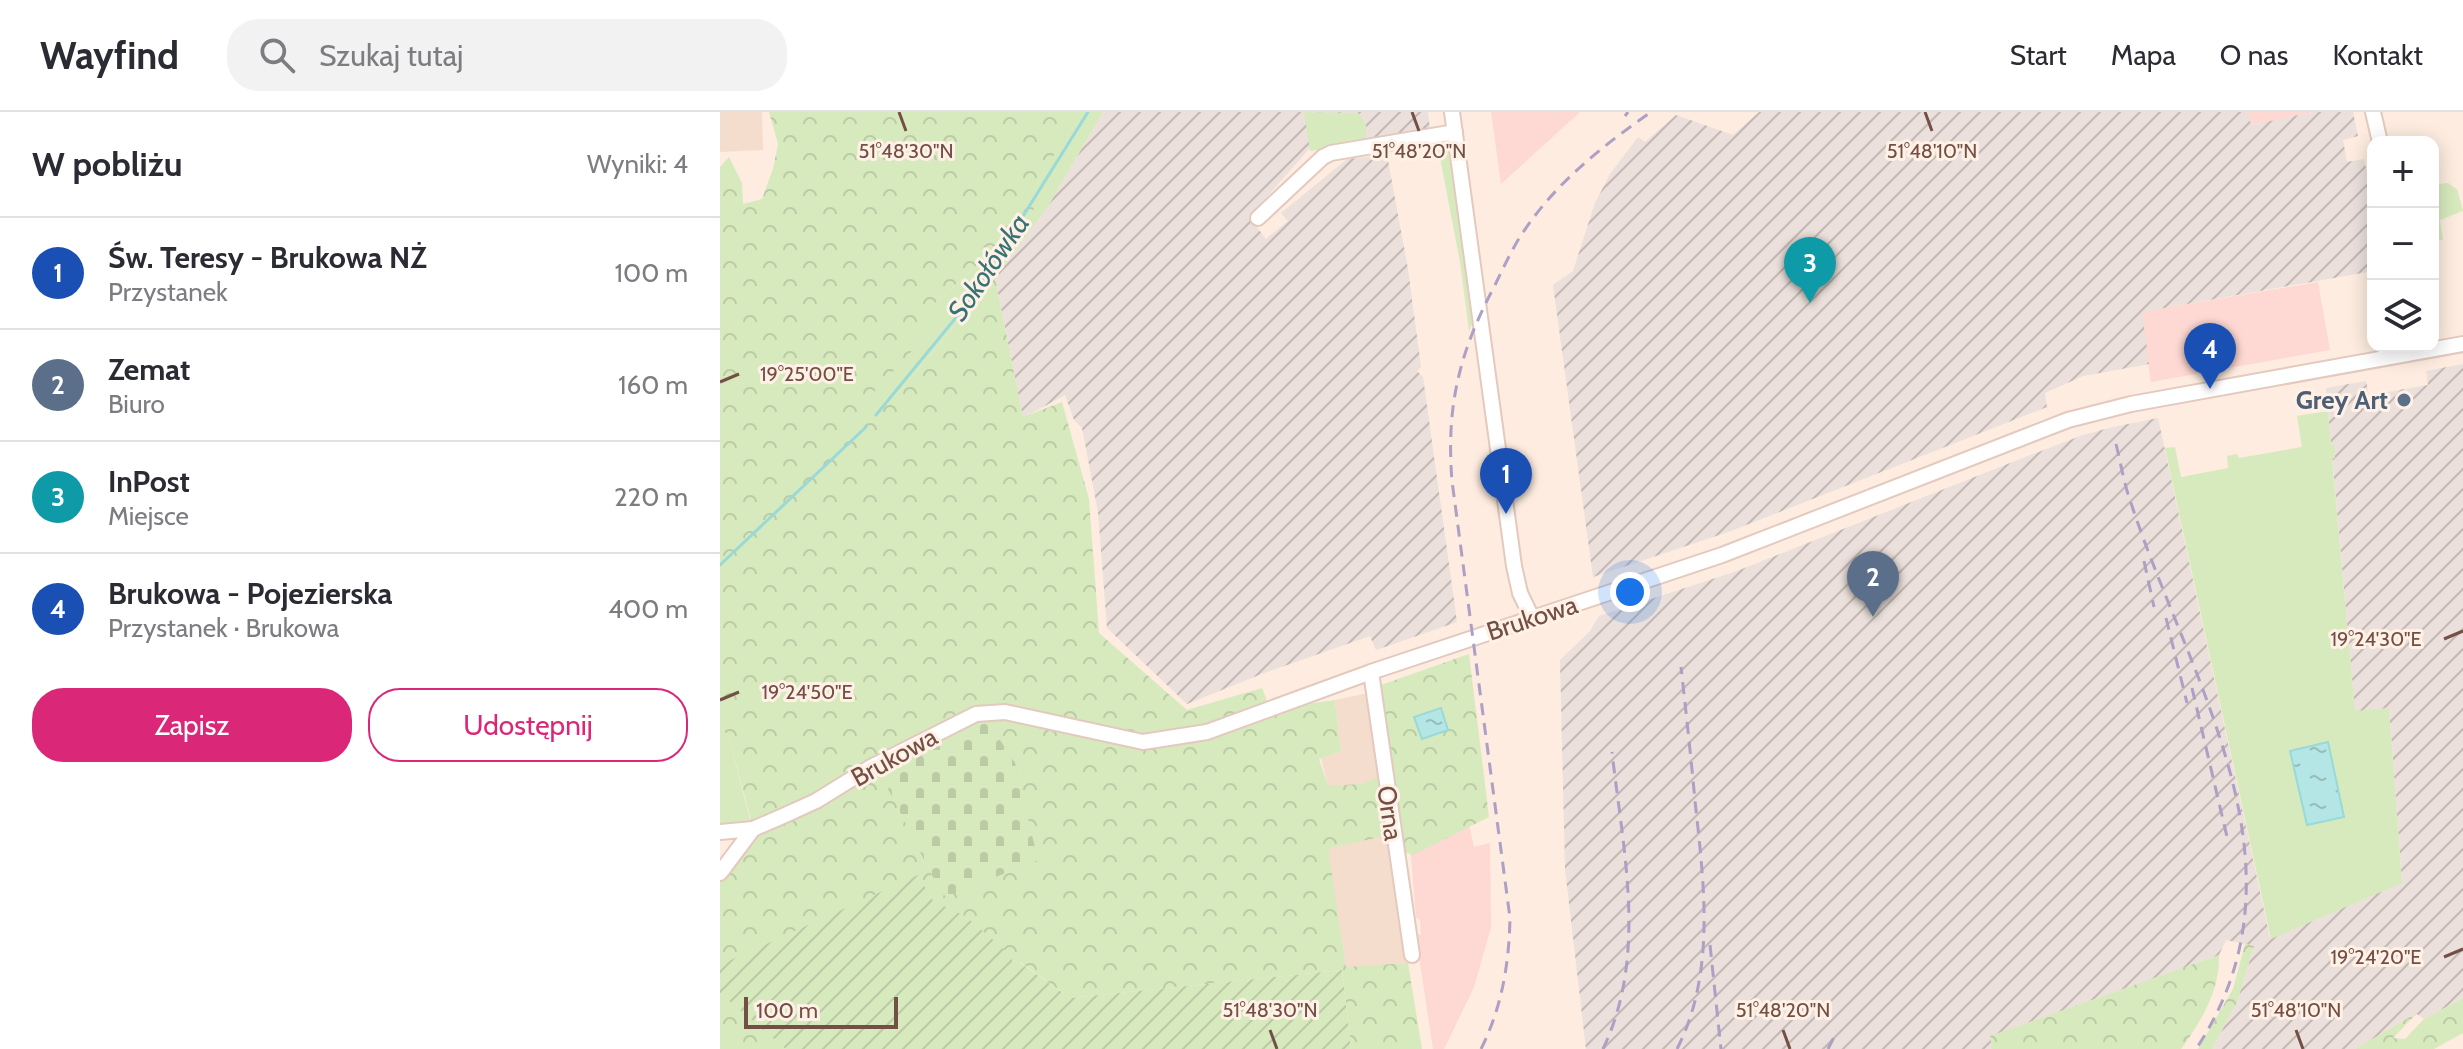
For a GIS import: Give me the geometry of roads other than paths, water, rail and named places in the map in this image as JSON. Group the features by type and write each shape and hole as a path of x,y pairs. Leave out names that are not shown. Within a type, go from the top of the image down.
{"street":[{"path":"1452,112 1514,566 1520,593 1532,618"},
{"path":"2373,112 2379,136"},
{"path":"1258,218 1316,163 1331,153 1455,132"},
{"name":"Brukowa","path":"2439,347 2463,344"},
{"name":"Brukowa","path":"720,832 738,833 753,829 816,801 871,767 953,724 984,712 1005,712 1143,742 1207,732 1371,672 1722,555 2089,414 2405,352"},
{"name":"Orna","path":"1371,672 1412,955"},
{"name":"Brukowa","path":"720,873 753,829"}],"water":[{"path":"1441,708 1448,730 1422,739 1414,717"},
{"path":"2328,742 2344,817 2307,825 2290,751"}],"waterway":[{"name":"Sokołówka","path":"876,415 972,298 1088,112"},
{"name":"Sokołówka","path":"720,565 866,427"}],"railway":[{"path":"1625,116 1628,112"},
{"path":"1481,1049 1503,985 1510,918 1452,481 1453,404 1472,335 1526,228 1553,194 1583,164 1651,112"},
{"path":"2116,444 2131,503 2209,706 2231,774 2244,843 2245,912 2230,981 2196,1049"},
{"path":"2144,561 2154,607"},
{"path":"2166,618 2187,703"},
{"path":"1677,1049 1698,990 1704,927 1704,895 1681,667"},
{"path":"2192,688 2228,841"},
{"path":"1603,1049 1617,1013 1629,940 1626,865 1612,752"},
{"path":"1710,945 1721,1049"},
{"path":"1828,1049 1837,1031"}],"place":[{"name":"InPost","path":"1810,303"},
{"name":"Brukowa - Pojezierska","path":"2210,389"},
{"name":"Grey Art","path":"2404,400"},
{"name":"Św. Teresy - Brukowa NŻ","path":"1506,514"},
{"name":"Zemat","path":"1873,617"}]}
